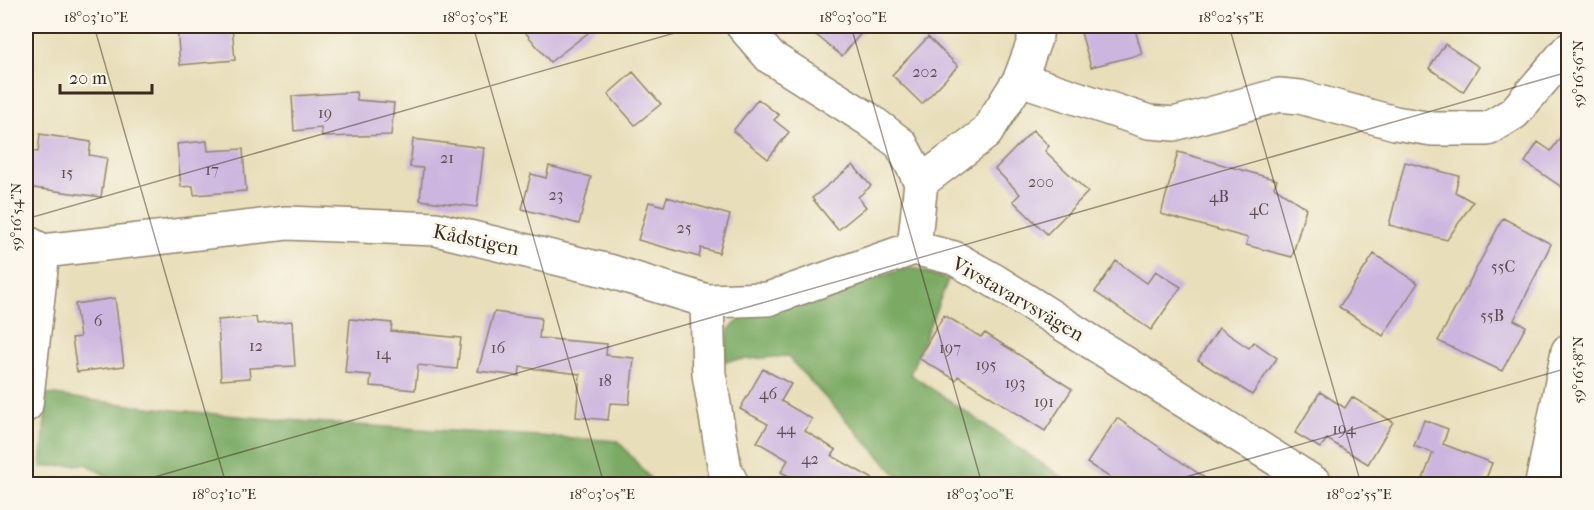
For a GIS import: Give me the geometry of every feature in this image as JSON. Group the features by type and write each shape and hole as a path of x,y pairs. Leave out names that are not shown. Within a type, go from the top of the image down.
{"street":[{"path":"743,26 770,57 868,119 901,144 921,182 914,248"},
{"path":"921,182 986,132 1020,79 1036,36 1030,26"},
{"path":"1020,79 1149,122 1174,124 1279,95 1300,97 1395,123 1432,129 1488,129 1514,113 1569,50"},
{"name":"Kådstigen","path":"34,247 287,223 436,229 609,272 707,301 768,299 914,248"},
{"path":"26,405 34,247"},
{"name":"Vivstavarvsvägen","path":"914,248 954,258 995,281 1316,484"},
{"path":"707,301 709,374 725,470 732,484"},
{"path":"1542,484 1569,351"}],"green space":[{"path":"911,267 948,280 910,374 1072,484 905,484 787,356 724,361 729,329 745,316"},
{"path":"47,394 118,404 261,418 618,441 655,484 119,484 87,464 41,467"}],"building":[{"path":"177,26 232,26 235,60 180,65"},
{"path":"520,26 597,26 550,62"},
{"path":"805,26 867,26 842,56"},
{"path":"1079,26 1134,26 1142,54 1091,67"},
{"path":"928,37 958,66 922,104 892,75"},
{"path":"1445,44 1479,67 1463,92 1429,68"},
{"path":"633,72 661,104 635,125 608,94"},
{"path":"356,92 357,100 394,103 391,135 322,137 321,128 294,131 292,96"},
{"path":"758,99 779,115 774,120 789,132 768,159 733,131"},
{"path":"1569,124 1569,192 1525,162 1538,142 1551,151"},
{"path":"1033,130 1049,146 1045,151 1088,192 1047,234 1013,201 1020,194 995,169"},
{"path":"40,134 91,142 89,155 107,158 101,197 26,187 31,151 38,152"},
{"path":"413,139 484,148 477,207 420,200 423,168 410,167"},
{"path":"207,141 208,151 243,149 246,191 194,195 193,186 181,187 177,144"},
{"path":"1178,152 1277,180 1274,187 1306,208 1292,257 1246,245 1248,238 1161,214"},
{"path":"1405,162 1459,176 1455,192 1473,202 1447,240 1389,225"},
{"path":"853,165 871,186 858,197 866,207 838,230 812,198"},
{"path":"549,166 591,177 579,224 522,209 531,174 546,178"},
{"path":"667,197 730,215 719,253 701,248 699,257 638,240 649,202 664,206"},
{"path":"1503,218 1551,244 1514,320 1526,326 1502,371 1438,341"},
{"path":"1374,254 1418,283 1383,336 1339,307"},
{"path":"1116,261 1147,283 1156,271 1181,287 1151,330 1095,292"},
{"path":"115,298 124,366 77,372 72,338 80,337 75,304"},
{"path":"494,312 541,318 539,338 607,344 606,355 634,358 629,404 610,403 608,420 576,417 580,374 520,367 519,376 478,371"},
{"path":"944,315 981,337 985,333 1072,389 1045,431 958,376 956,380 918,358"},
{"path":"256,317 257,324 292,321 295,366 249,368 250,378 221,380 218,320"},
{"path":"350,319 392,323 391,331 461,338 457,369 418,365 415,390 370,386 371,375 345,373"},
{"path":"1219,328 1249,348 1254,342 1277,358 1252,395 1198,360"},
{"path":"763,369 791,384 781,401 812,419 805,431 836,450 832,456 882,484 803,484 781,472 788,460 757,442 768,424 740,409"},
{"path":"1320,392 1345,408 1352,397 1393,422 1368,464 1327,439 1320,448 1295,433"},
{"path":"1117,418 1214,484 1120,484 1087,463"},
{"path":"1424,420 1448,429 1443,444 1492,463 1484,484 1421,484 1433,453 1414,446"}]}
